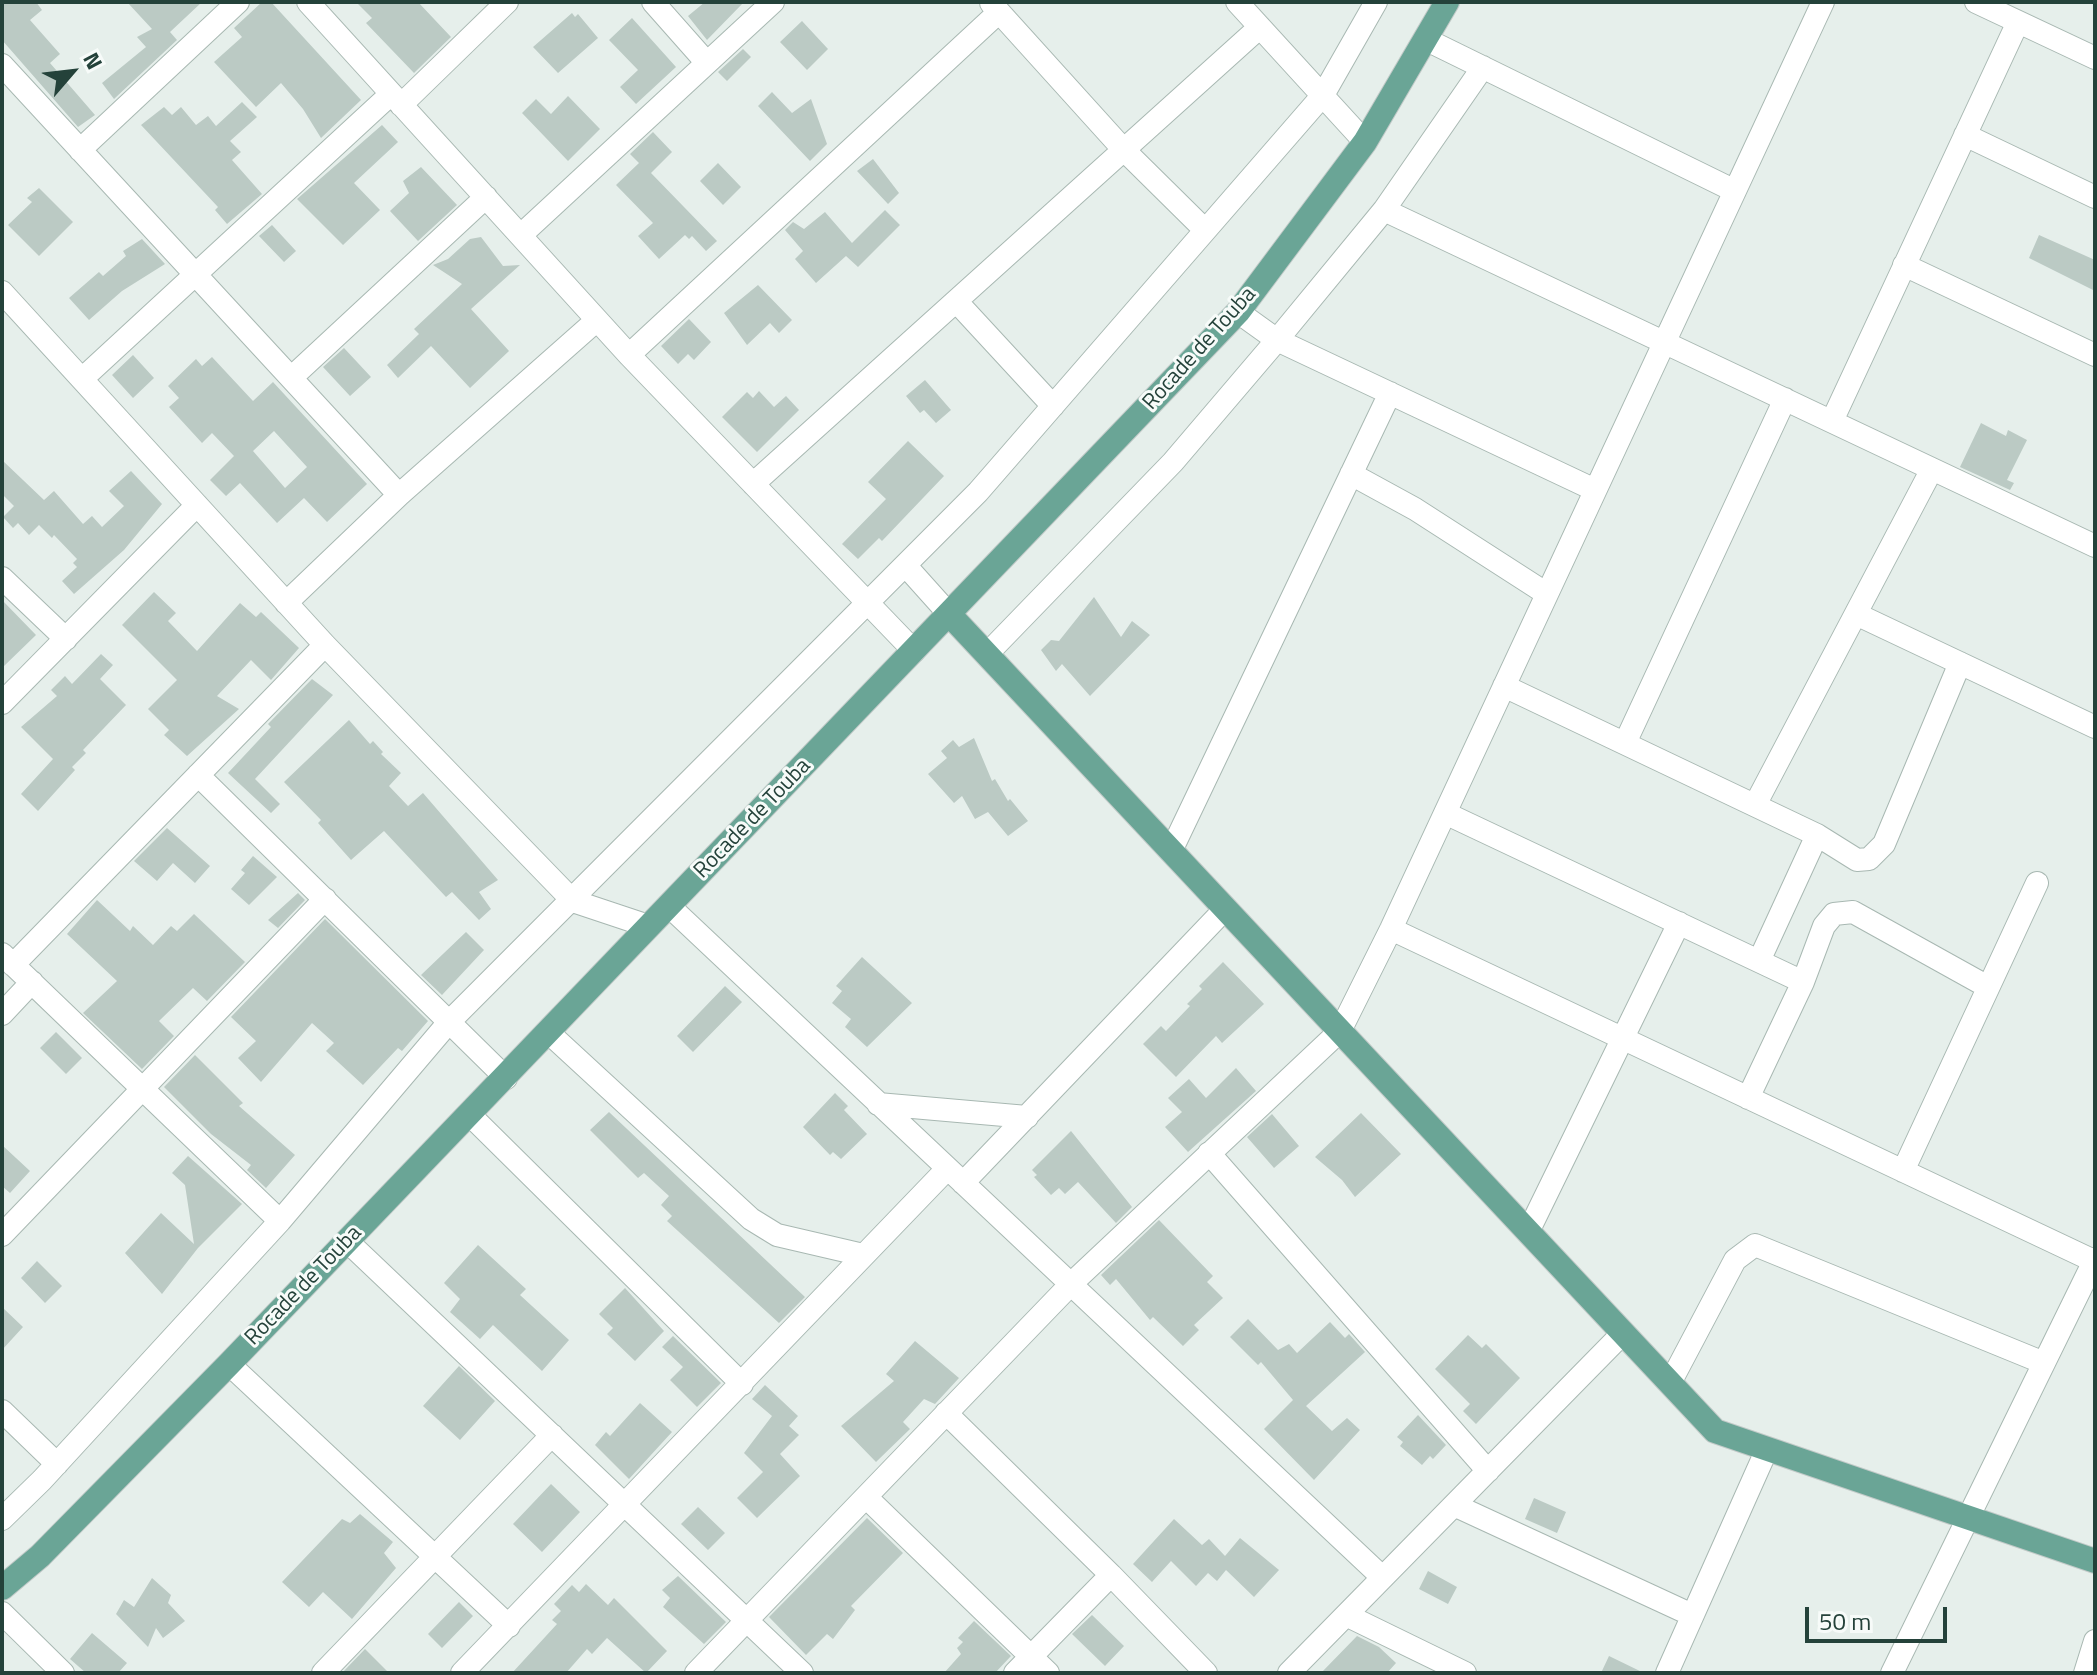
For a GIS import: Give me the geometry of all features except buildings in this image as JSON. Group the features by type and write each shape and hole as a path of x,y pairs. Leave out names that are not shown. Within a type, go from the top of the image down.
{"main road":[{"name":"Rocade de Touba","path":"2,1588 40,1556 229,1364 1238,312 1365,142 1447,2"},
{"path":"949,614 1715,1431 2095,1561"}],"street":[{"path":"80,150 238,2"},
{"path":"308,2 629,355 914,651"},
{"path":"82,379 195,274 507,2"},
{"path":"653,2 707,63"},
{"path":"521,235 773,2"},
{"path":"1237,2 1365,142"},
{"path":"2,1519 57,1464 280,1221 449,1022 978,492 1323,95 1376,2"},
{"path":"696,1673 1072,1283 1340,1031 1391,929 1823,2"},
{"path":"1976,2 2095,58"},
{"path":"629,355 994,7 1123,149 1204,229"},
{"path":"1832,421 2018,22"},
{"path":"753,484 1260,27"},
{"path":"1427,40 1735,191"},
{"path":"2,65 399,495"},
{"path":"987,654 1173,462 1277,340 1384,210 1483,67"},
{"path":"1965,135 2095,197"},
{"path":"291,378 486,197"},
{"path":"1384,210 2095,546"},
{"path":"1904,265 2095,355"},
{"path":"2,292 325,645 573,901 648,926"},
{"path":"956,301 1053,406"},
{"path":"1238,312 1277,340 1595,490"},
{"path":"286,603 399,495 597,320"},
{"path":"1171,851 1390,393"},
{"path":"1625,743 1785,399"},
{"path":"1755,805 1932,469"},
{"path":"1351,474 1415,509 1547,594"},
{"path":"2,703 197,505"},
{"path":"906,566 949,614"},
{"path":"2,578 66,639"},
{"path":"1856,614 2095,727"},
{"path":"280,1221 8,959 198,775 325,645"},
{"path":"1504,686 1817,835 1857,860 1869,859 1884,844 1960,663"},
{"path":"198,775 506,1078"},
{"path":"1445,813 1803,982"},
{"path":"1759,961 1817,835"},
{"path":"1903,1171 2037,883"},
{"path":"2,1235 325,899"},
{"path":"669,906 1382,1577"},
{"path":"462,1673 863,1255 1027,1117 1225,909"},
{"path":"1748,1098 1803,982 1824,926 1834,914 1853,912 1988,987"},
{"path":"1528,1232 1625,1040 1679,923"},
{"path":"1391,929 2094,1260 1892,1673"},
{"path":"2,1014 32,982"},
{"path":"549,1033 751,1219 777,1235 863,1255"},
{"path":"878,1104 1027,1117"},
{"path":"470,1115 742,1384"},
{"path":"1209,1153 1488,1471"},
{"path":"347,1241 802,1673"},
{"path":"1670,1383 1735,1260 1755,1245 2044,1363"},
{"path":"1289,1673 1623,1333"},
{"path":"229,1364 509,1626"},
{"path":"2,1411 57,1464"},
{"path":"946,1413 1206,1673"},
{"path":"323,1673 552,1435"},
{"path":"1667,1673 1767,1449"},
{"path":"866,1497 1048,1673"},
{"path":"1454,1505 1692,1615"},
{"path":"1015,1673 1111,1575"},
{"path":"2,1613 63,1673"},
{"path":"1346,1615 1465,1673"},
{"path":"2085,1673 2095,1641"}]}
